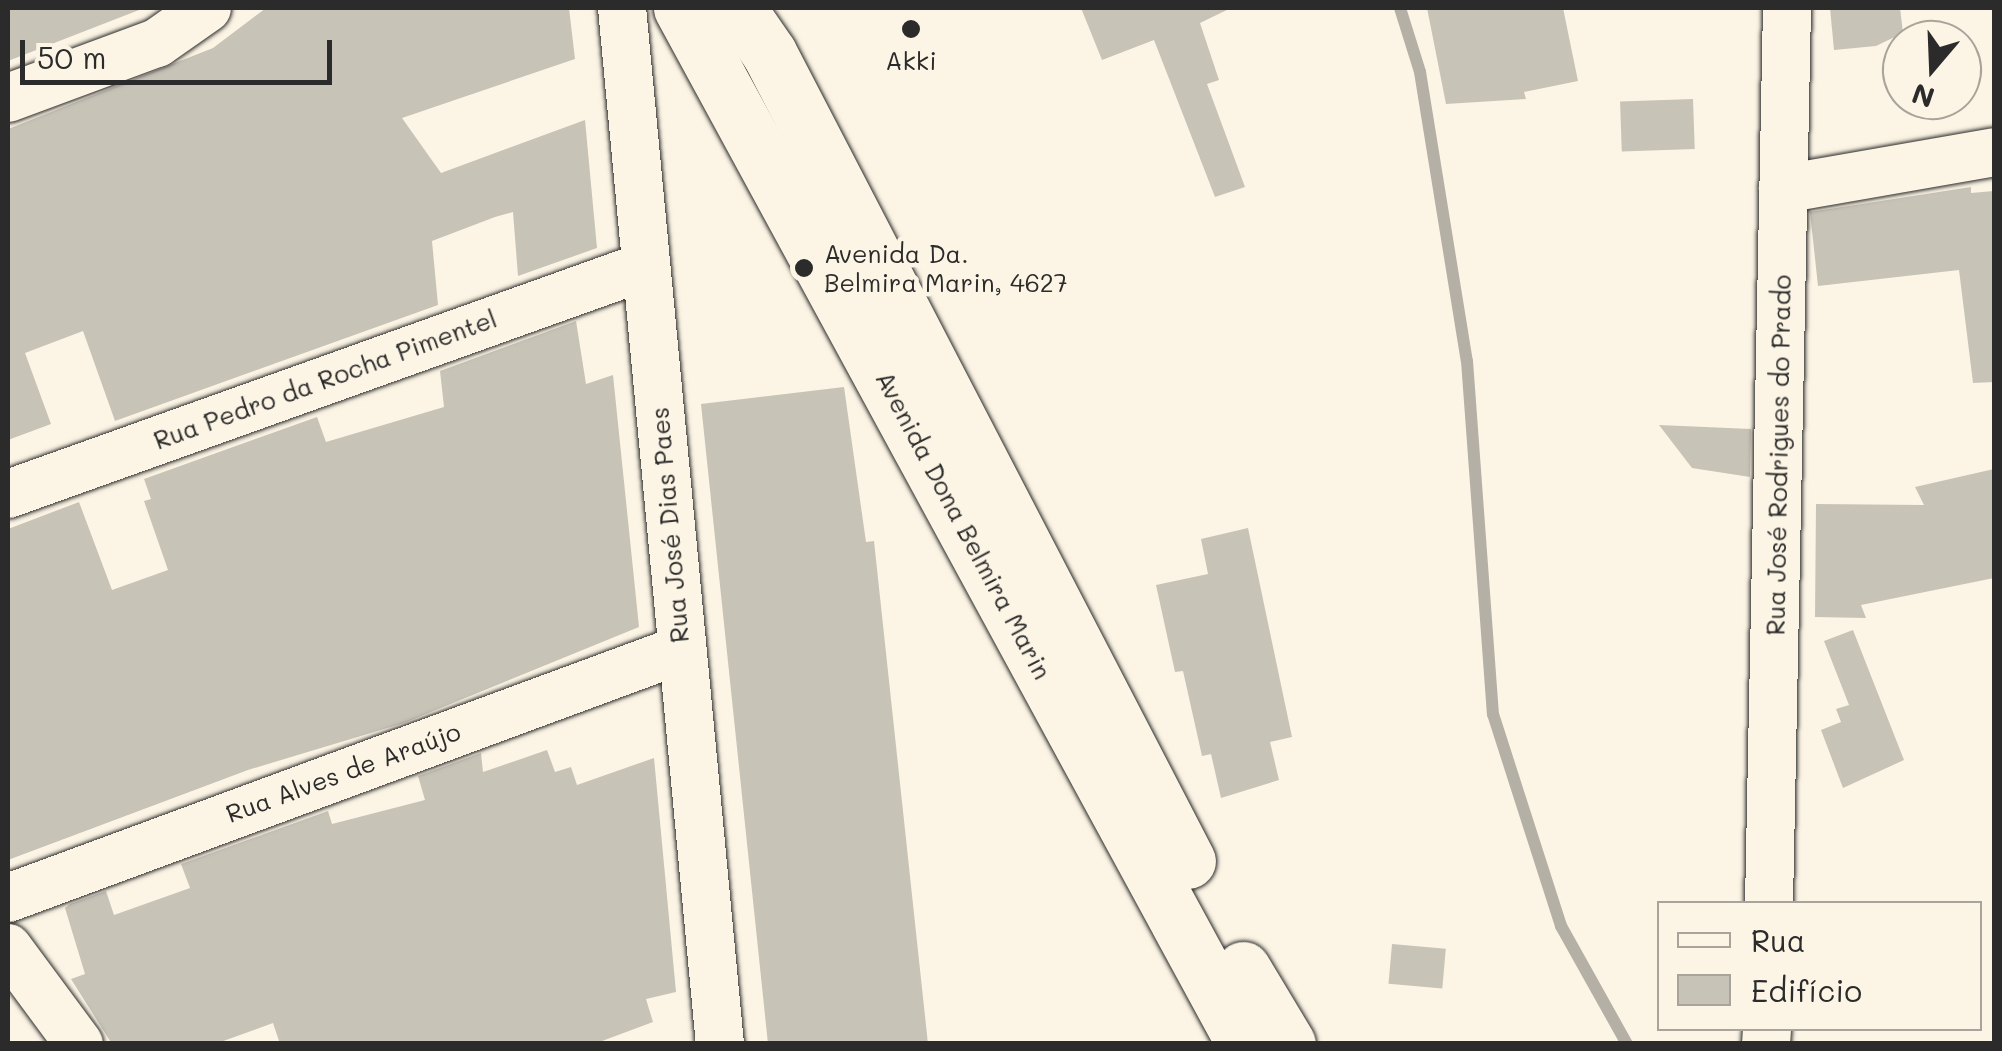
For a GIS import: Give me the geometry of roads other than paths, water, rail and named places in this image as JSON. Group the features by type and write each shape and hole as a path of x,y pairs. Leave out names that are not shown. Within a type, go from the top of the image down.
{"main road":[{"name":"Avenida Dona Belmira Marin","path":"682,8 1244,1044"},
{"name":"Avenida Dona Belmira Marin","path":"738,8 769,53 1288,1044"}],"street":[{"path":"8,98 157,43 207,8"},
{"name":"Rua José Dias Paes","path":"622,8 712,1041"},
{"name":"Rua José Rodrigues do Prado","path":"1769,901 1787,8"},
{"path":"1783,189 1994,152"},
{"name":"Rua Pedro da Rocha Pimentel","path":"8,494 642,267"},
{"name":"Rua Alves de Araújo","path":"8,898 680,650"},
{"path":"8,948 79,1044"}],"waterway":[{"path":"1400,8 1420,72 1467,361 1493,714 1561,926 1627,1044"}],"place":[{"name":"Akki","path":"911,29"},
{"name":"Avenida Da. Belmira Marin, 4627","path":"804,268"}]}
